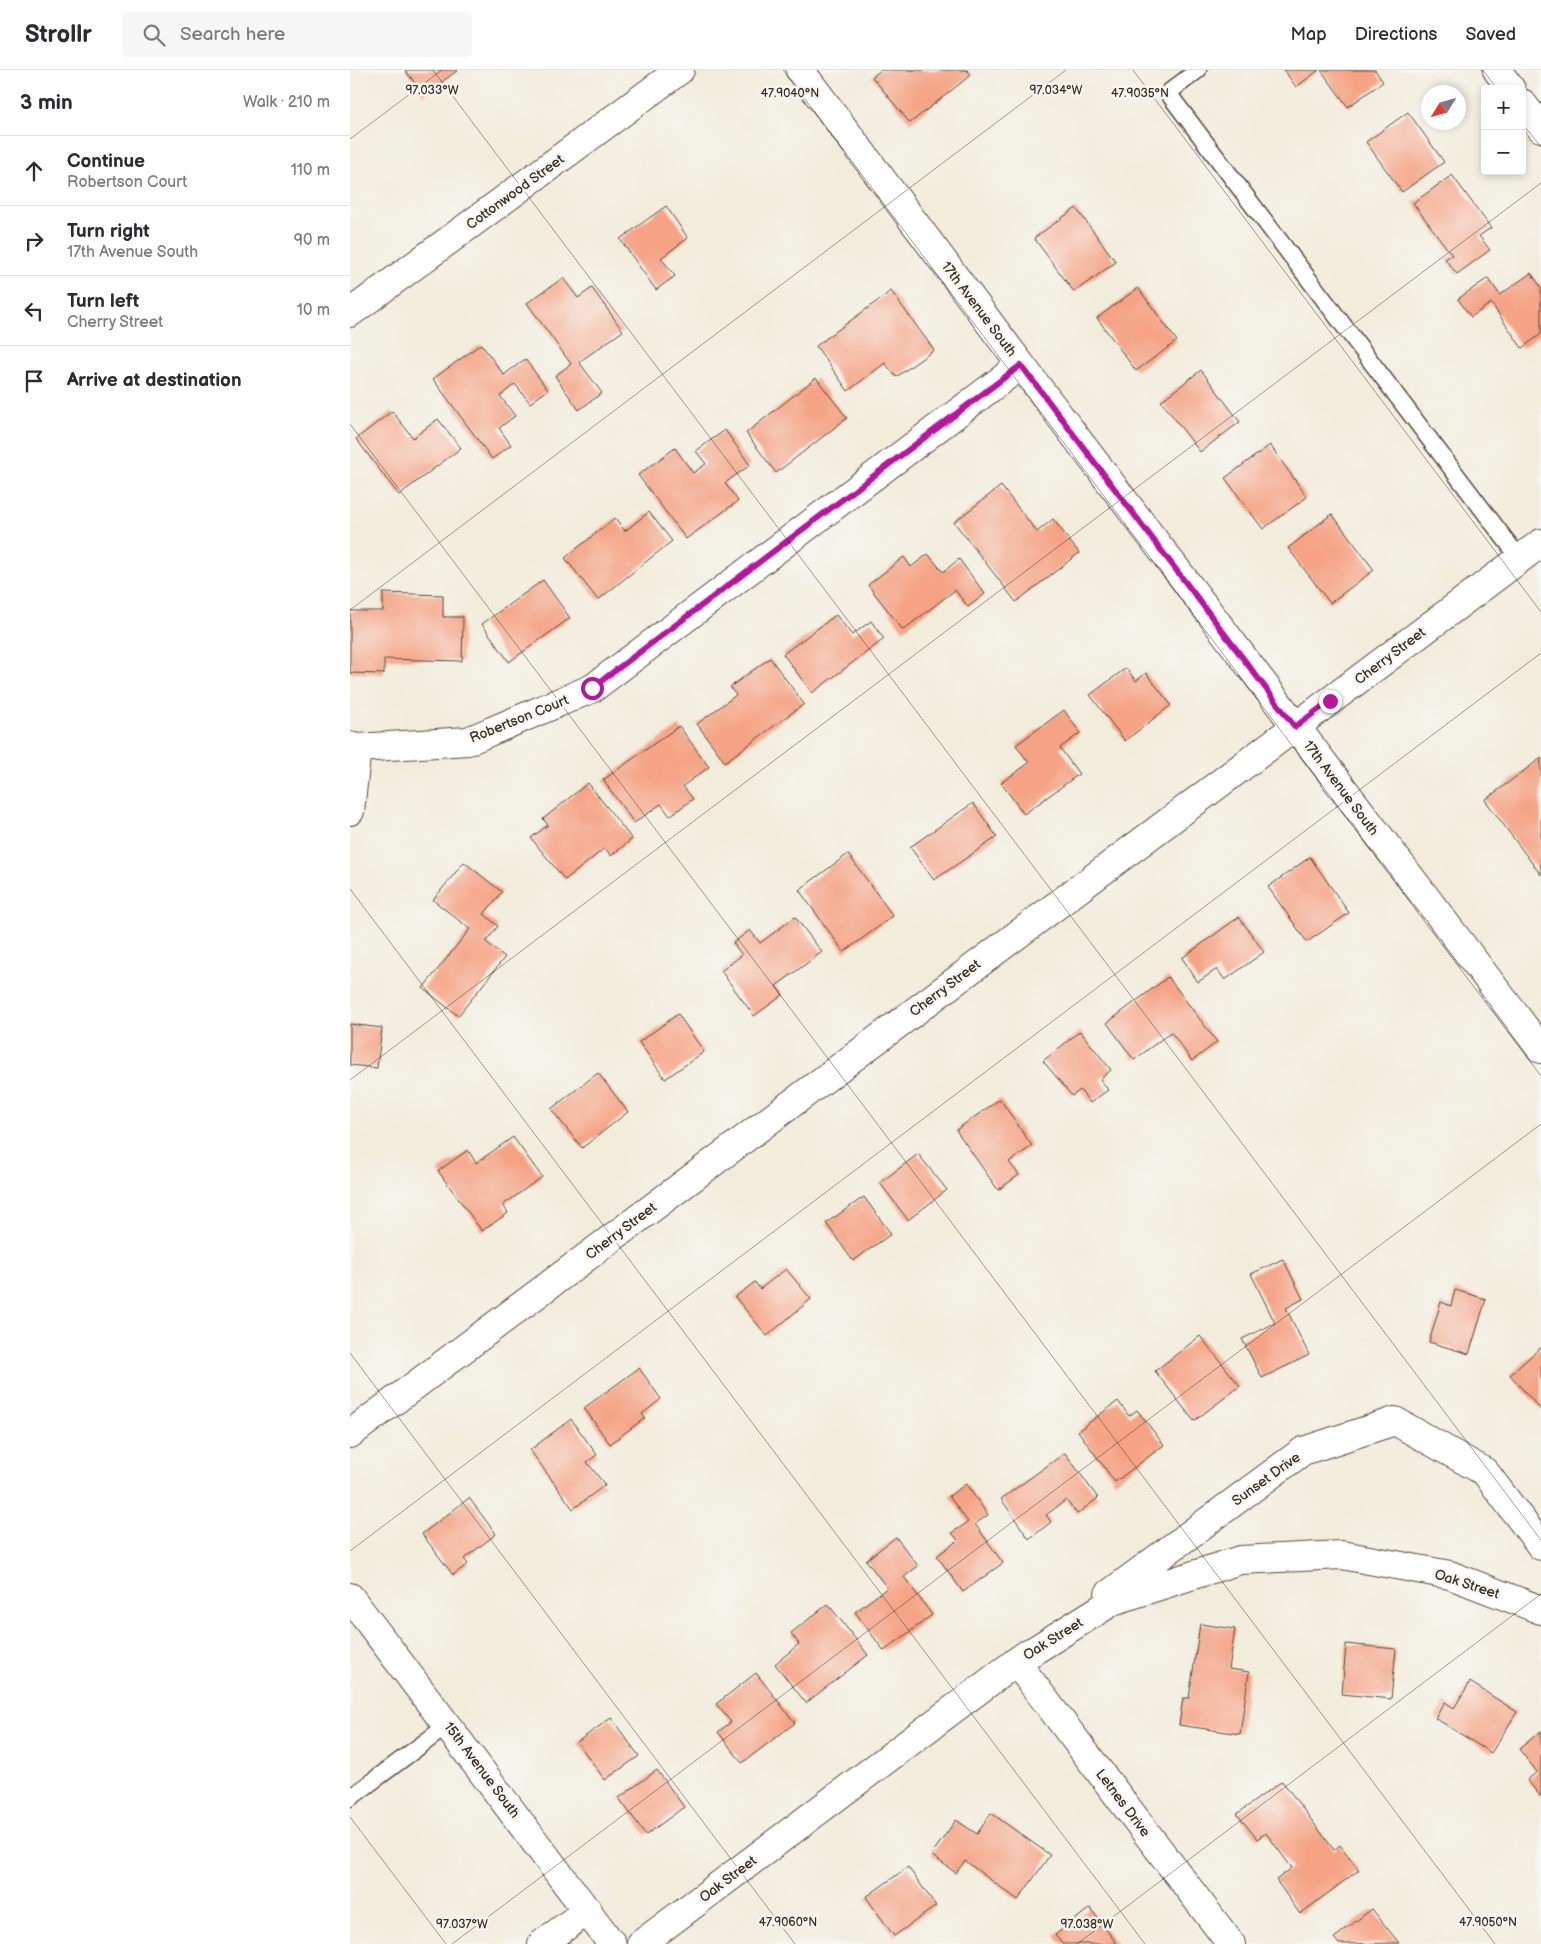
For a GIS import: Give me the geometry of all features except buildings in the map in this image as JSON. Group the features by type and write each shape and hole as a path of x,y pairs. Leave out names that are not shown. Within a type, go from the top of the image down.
{"street":[{"name":"Cottonwood Street","path":"350,313 680,70"},
{"name":"17th Avenue South","path":"800,70 1295,727 1541,1048"},
{"path":"1497,70 1508,85"},
{"path":"1526,108 1541,128"},
{"name":"Robertson Court","path":"350,811 353,747 468,741 592,688 1021,365"},
{"name":"Cherry Street","path":"350,1434 1530,551"},
{"name":"Sunset Drive","path":"1016,1662 1304,1451 1396,1421 1485,1472 1541,1546"},
{"name":"Oak Street","path":"641,1944 1016,1662 1113,1601 1240,1560 1342,1555 1450,1575 1541,1610"},
{"name":"15th Avenue South","path":"350,1597 612,1944"},
{"name":"Letnes Drive","path":"1016,1662 1231,1944"},
{"path":"542,1944 588,1910"}],"lane":[{"path":"1198,70 1168,93 1530,551"},
{"path":"350,1798 448,1725"}],"route":[{"path":"592,688 1021,365 1295,727 1330,701"}]}
